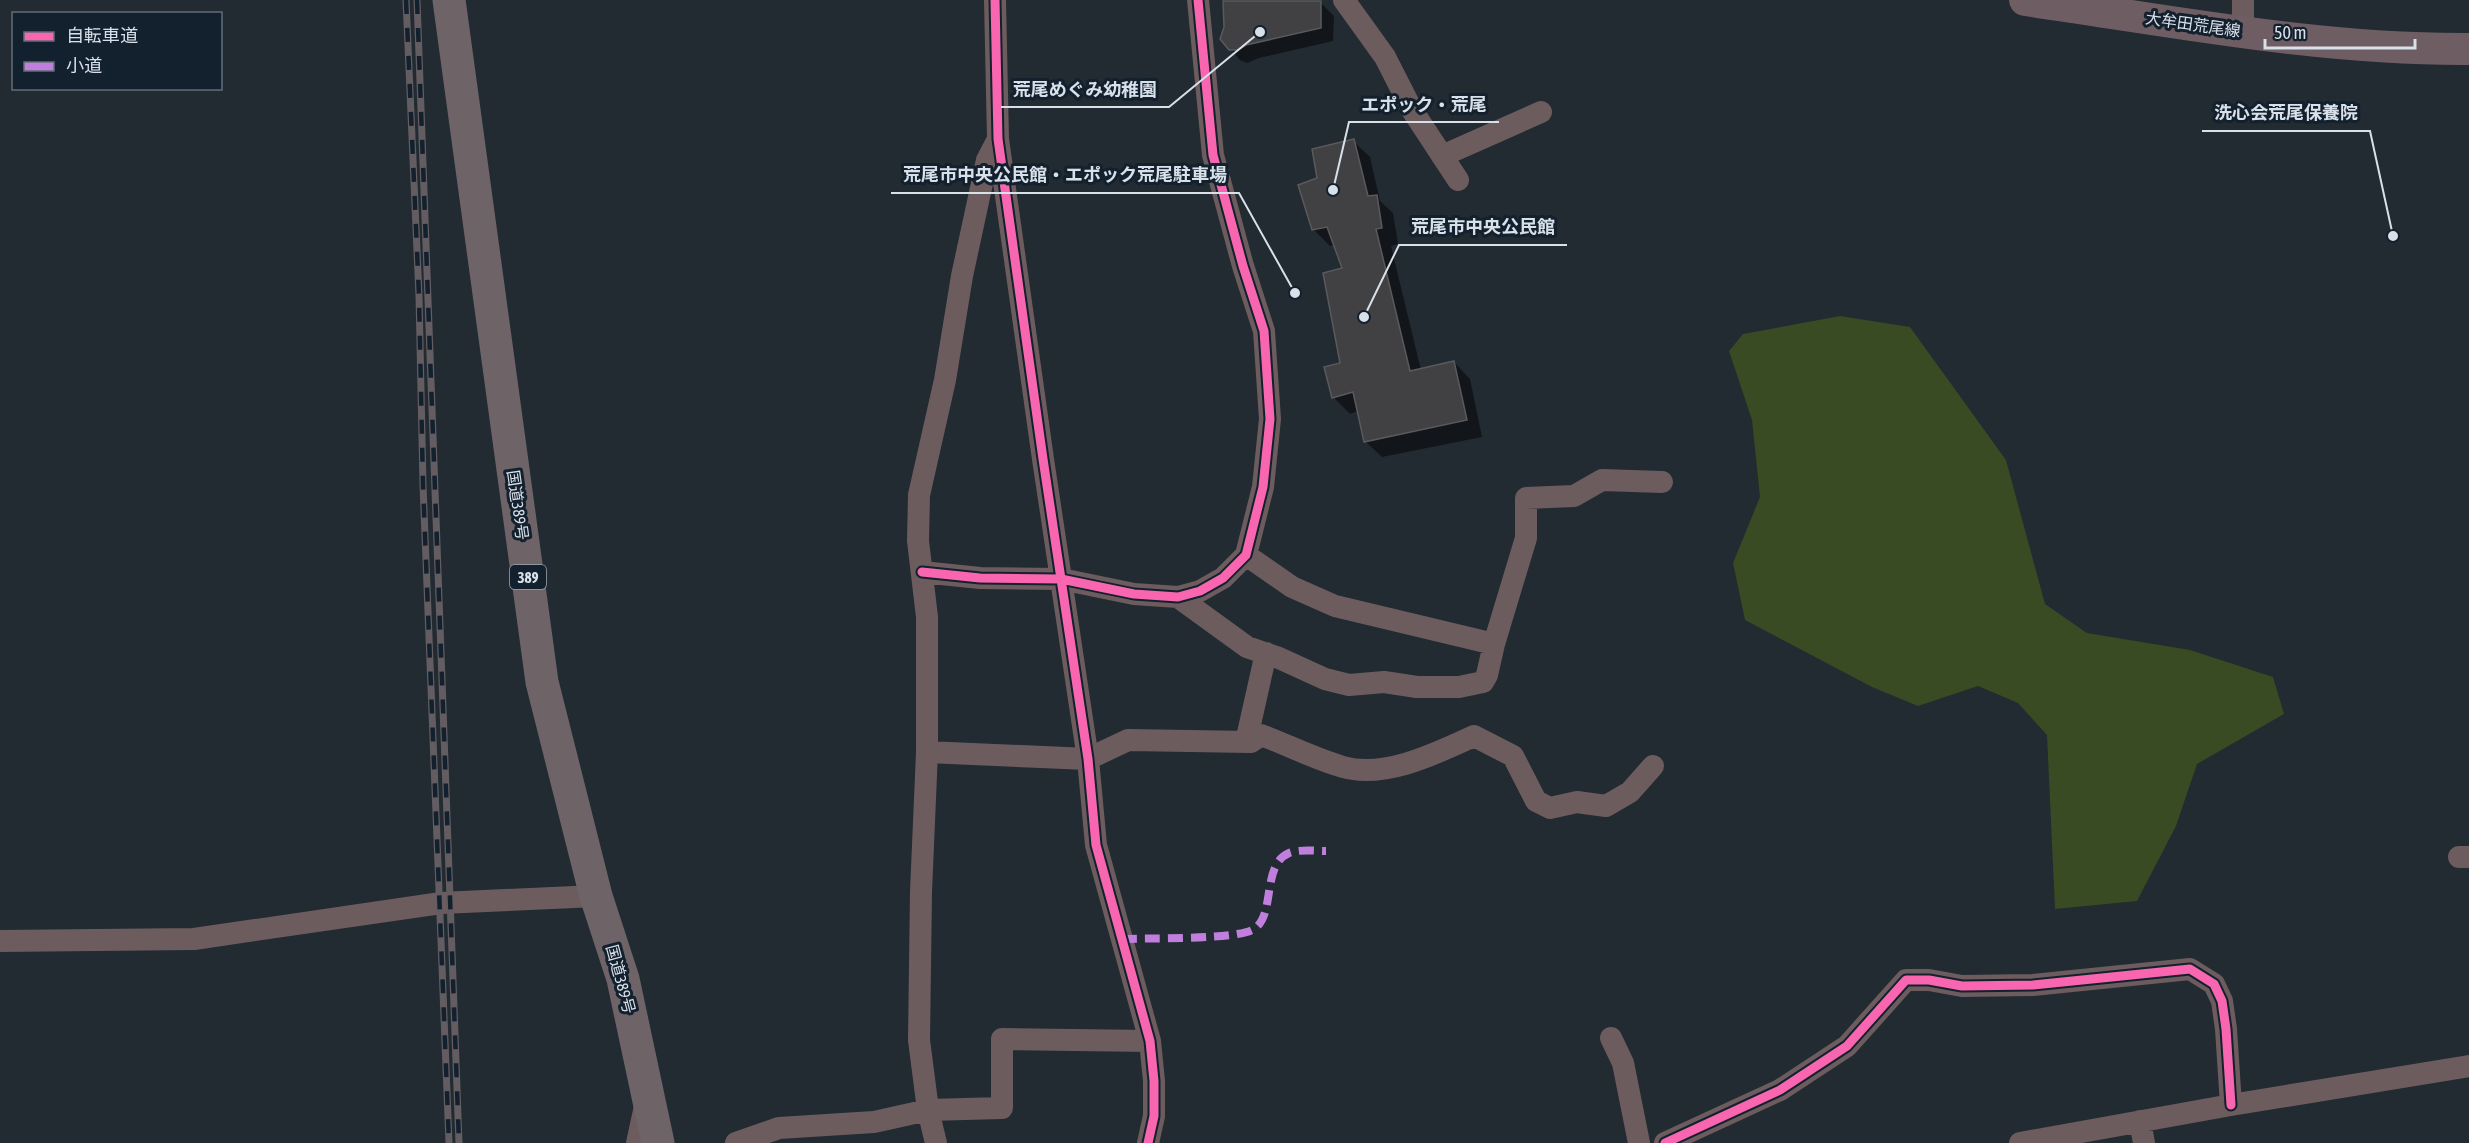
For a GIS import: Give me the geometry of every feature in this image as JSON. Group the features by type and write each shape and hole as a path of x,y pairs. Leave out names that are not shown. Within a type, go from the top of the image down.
{"highway":[{"name":"国道389号","path":"449,0 542,682 596,896 623,979 658,1143"}],"main road":[{"name":"大牟田荒尾線","path":"2025,0 2243,31 2409,49 2469,49"}],"street":[{"path":"995,0 998,138 1088,759 1096,845 1150,1041 1154,1081 1154,1116 1148,1143"},
{"path":"922,572 980,578 1061,579 1134,594 1178,597 1200,591 1223,578 1246,555 1263,487 1270,418 1264,331 1213,155 1198,0"},
{"path":"1344,0 1385,57 1412,110 1458,180"},
{"path":"2243,0 2243,31"},
{"path":"1442,156 1540,112"},
{"path":"936,1143 928,1110 919,1040 921,892 927,752 927,617 918,541 919,495 945,380 962,276 987,160 998,138"},
{"path":"1178,597 1247,647 1325,679 1350,685 1384,682 1417,687 1460,687 1483,682 1487,675 1526,538 1526,498 1574,496 1602,480 1662,482"},
{"path":"1246,555 1292,587 1335,606 1494,644"},
{"path":"1246,742 1266,654"},
{"path":"927,752 1088,759 1128,740 1251,742 1261,735 1344,767 1368,770 1421,760 1474,736 1513,756 1536,801 1550,808 1577,802 1606,806 1630,792 1653,766"},
{"path":"0,941 194,939 441,903 596,896"},
{"path":"1665,1143 1780,1090 1847,1046 1906,980 1929,980 1962,986 2033,985 2190,969 2214,984 2222,1001 2231,1105"},
{"path":"1611,1038 1623,1063 1639,1143"},
{"path":"736,1143 779,1128 874,1122 928,1110 1002,1108 1002,1039 1150,1041"},
{"path":"2020,1143 2142,1132 2231,1105 2469,1066"},
{"path":"637,1143 647,1099"}],"green space":[{"path":"1840,316 1910,327 2006,460 2045,604 2087,633 2190,650 2273,677 2284,714 2197,764 2176,826 2137,901 2055,909 2047,735 2018,703 1978,686 1918,706 1872,687 1745,620 1733,563 1760,497 1752,420 1729,351 1743,334"}],"building":[{"path":"1223,1 1321,1 1321,28 1246,45 1238,50 1229,50 1220,39 1224,27"},
{"path":"1354,139 1368,196 1377,195 1382,228 1376,229 1410,371 1454,361 1467,420 1364,442 1353,392 1332,398 1324,367 1340,363 1323,273 1342,268 1327,227 1312,230 1298,185 1317,178 1312,149"}],"railway":[{"path":"406,0 419,296 423,485 449,1143"},
{"path":"417,0 459,1143"}],"marked path":[{"path":"1122,939 1211,937 1244,933 1254,929 1261,922 1265,913 1271,879 1280,859 1293,852 1326,851"}],"cycle path":[{"path":"995,0 998,139 1088,759 1096,845 1150,1041 1154,1081 1154,1116 1148,1143"},
{"path":"922,572 980,578 1061,579 1134,594 1178,597 1200,591 1223,578 1246,555 1263,487 1270,419 1264,331 1243,266 1213,155 1198,0"},
{"path":"1665,1143 1780,1090 1847,1046 1906,980 1929,980 1962,986 2033,985 2190,969 2214,984 2222,1001 2231,1105"}],"place":[{"name":"荒尾めぐみ幼稚園","path":"1260,32"},
{"name":"エポック・荒尾","path":"1333,190"},
{"name":"洗心会荒尾保養院","path":"2393,236"},
{"name":"荒尾市中央公民館・エポック荒尾駐車場","path":"1295,293"},
{"name":"荒尾市中央公民館","path":"1364,317"}]}
